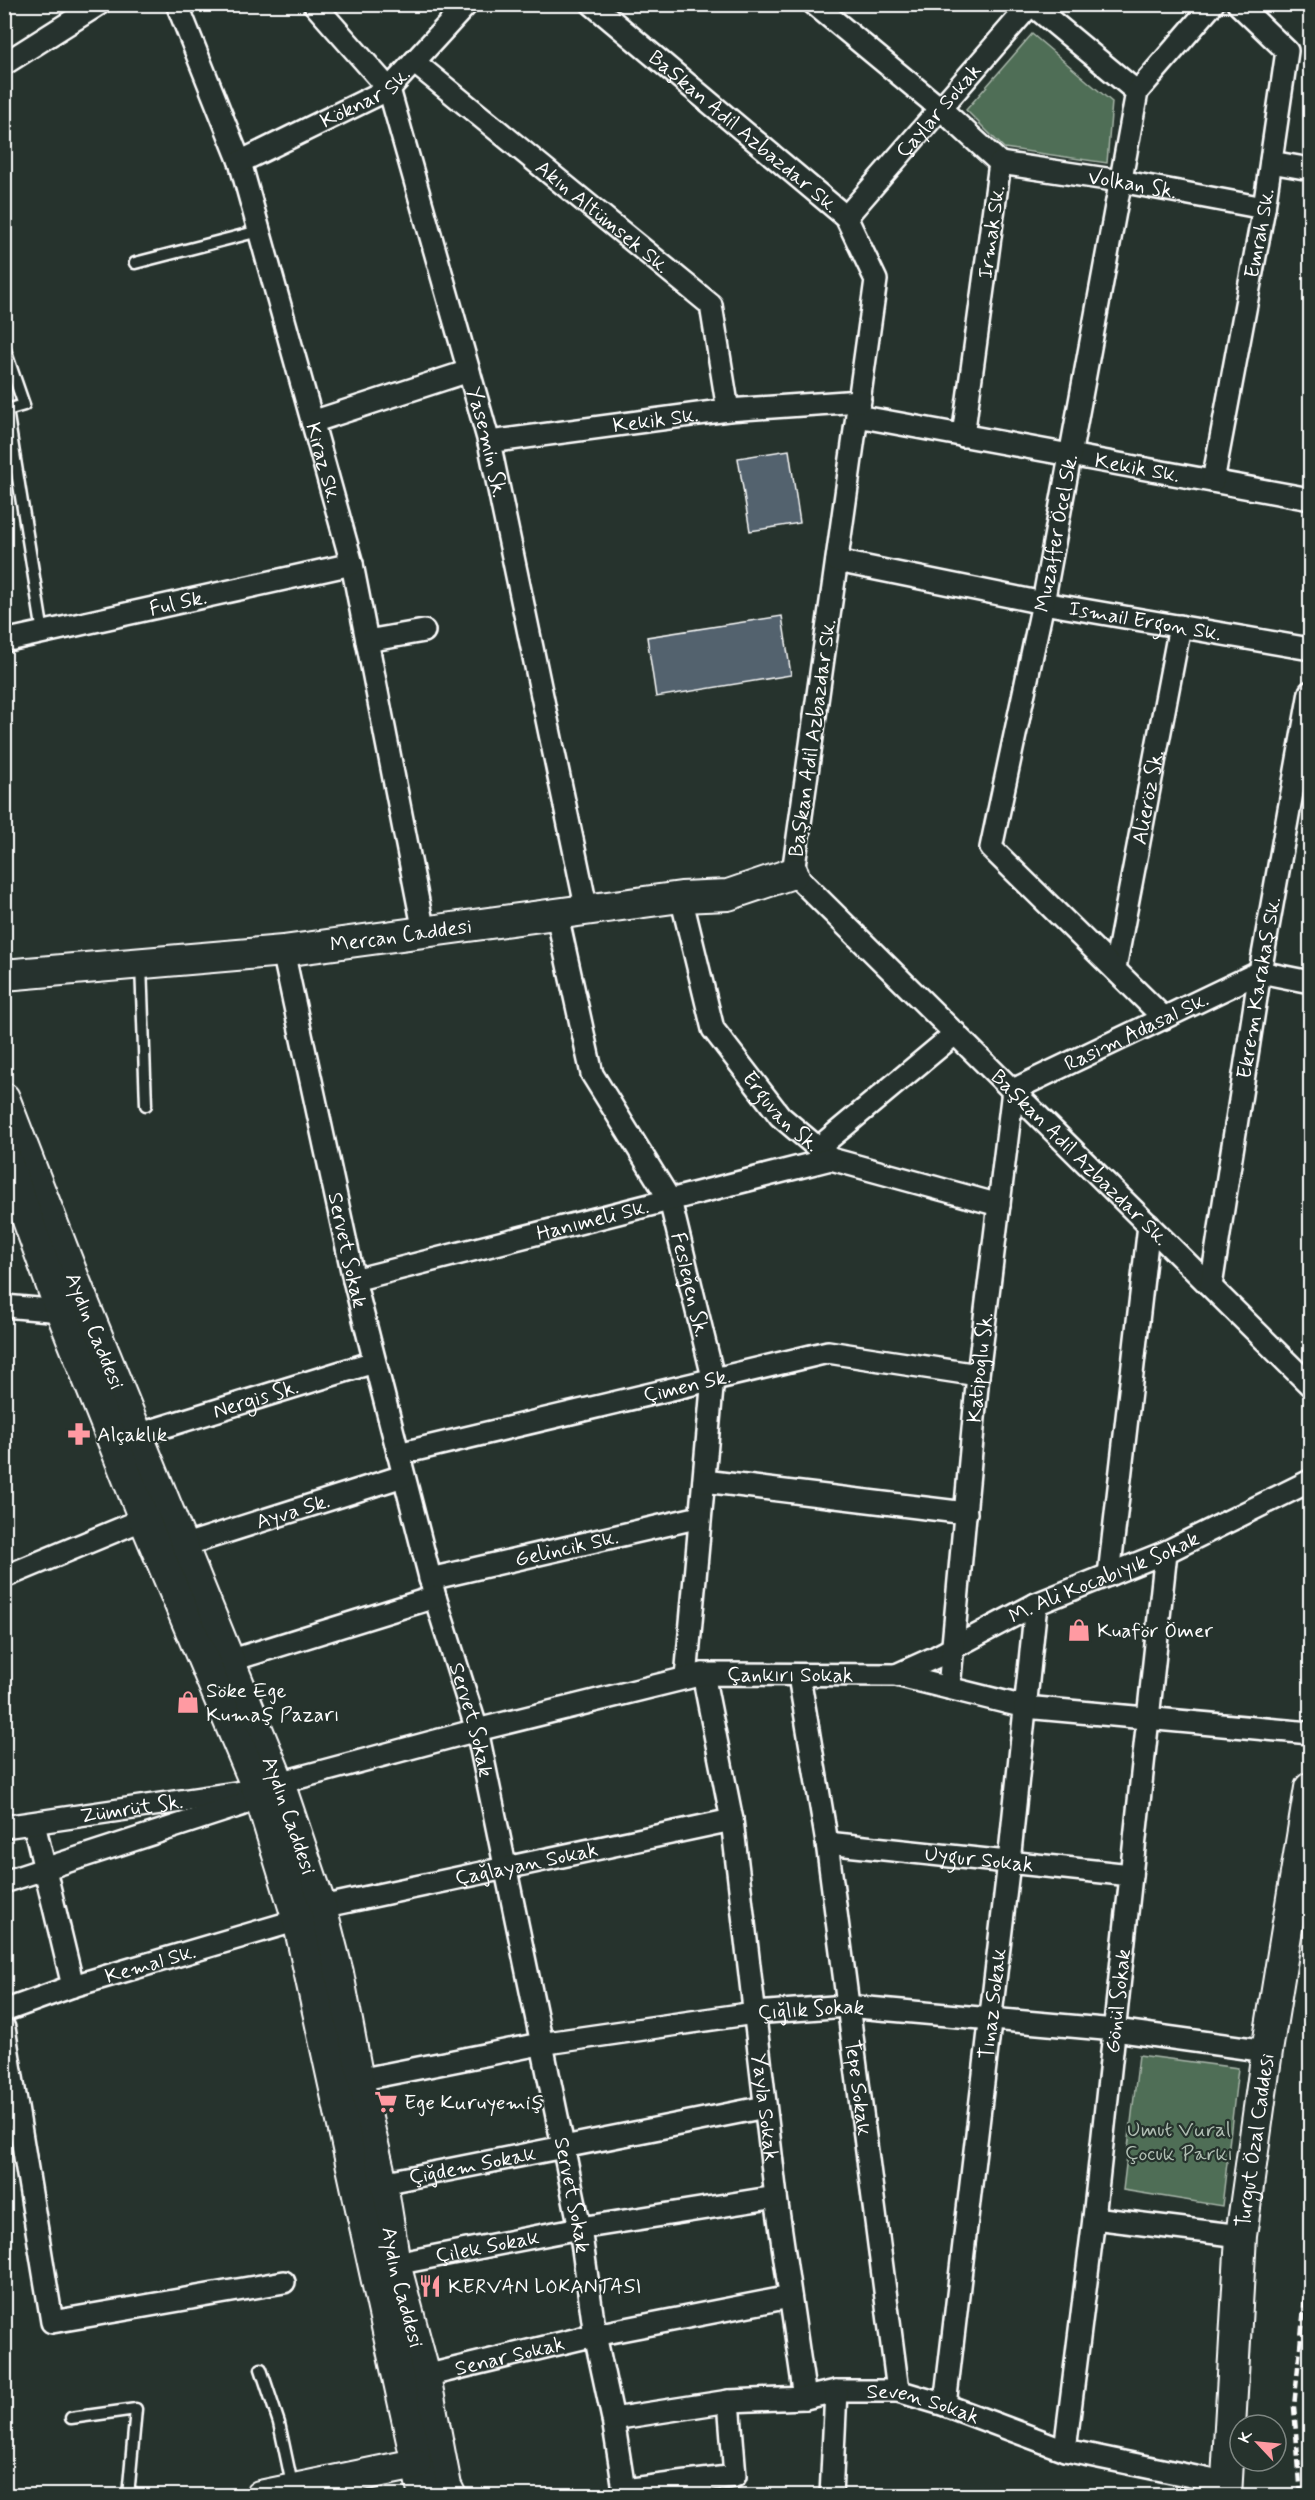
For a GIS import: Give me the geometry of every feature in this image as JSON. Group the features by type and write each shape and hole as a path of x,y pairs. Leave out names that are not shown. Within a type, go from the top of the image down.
{"main road":[{"name":"Mercan Caddesi","path":"4,975 283,951 681,897 728,895 793,873"},
{"name":"Aydın Caddesi","path":"4,1098 229,1661 310,1914 338,1973 358,2080 382,2183 395,2264 424,2376 446,2486 451,2496"},
{"name":"Aydın Caddesi","path":"4,1157 61,1311 144,1519 268,1786"},
{"name":"Turgut Özal Caddesi","path":"1225,2489 1240,2236 1267,2051 1311,1788"},
{"name":"Aydın Caddesi","path":"310,1914 424,2496"},
{"path":"277,2493 416,2464"}],"street":[{"path":"4,63 99,4"},
{"name":"Kiraz Sk.","path":"177,4 240,162 352,564 424,932"},
{"name":"Yasemin Sk.","path":"314,4 388,89 489,442 587,911"},
{"name":"Köknar Sk.","path":"240,162 388,89 467,4"},
{"name":"Başkan Adil Azbazdar Sk.","path":"592,4 846,217 876,280 793,873 1311,1385"},
{"name":"Irmak Sk.","path":"814,4 941,109 1000,163 963,436"},
{"path":"1031,4 1137,92 1213,4"},
{"name":"Çaylar Sokak","path":"846,217 1031,4"},
{"name":"Emrah Sk.","path":"1213,481 1264,208 1287,51 1238,4"},
{"name":"Akın Altümsek Sk.","path":"414,62 711,305 728,410"},
{"name":"Muzaffer Öcel Sk.","path":"1137,92 1043,603 991,848 1164,1018"},
{"path":"1271,162 1311,169"},
{"name":"Volkan Sk.","path":"1000,163 1120,181 1264,208"},
{"path":"312,422 469,371"},
{"name":"Kekik Sk.","path":"489,442 728,410 858,408 963,436 1311,498"},
{"name":"Ismail Ergon Sk.","path":"837,561 1043,603 1311,649"},
{"name":"Ful Sk.","path":"4,641 352,564"},
{"name":"Alieröz Sk.","path":"1115,968 1180,626"},
{"path":"367,641 424,631"},
{"name":"Ekrem Karakaş Sk.","path":"1211,1286 1260,972 1311,692"},
{"name":"Erguvan Sk.","path":"681,897 713,1029 780,1116 825,1153 999,1205"},
{"name":"Fesleğen Sk.","path":"557,915 592,1074 670,1200 713,1377 700,1517 695,1676"},
{"name":"Servet Sokak","path":"283,951 354,1280 374,1362 433,1588 477,1730 507,1870 540,2044 580,2228 624,2493"},
{"path":"1260,972 1311,982"},
{"name":"Rasim Adasal Sk.","path":"1013,1090 1260,972"},
{"path":"825,1153 956,1033"},
{"name":"Katipoğlu Sk.","path":"949,1688 978,1374 1013,1090"},
{"name":"Hanımeli Sk.","path":"354,1280 670,1200 825,1153"},
{"path":"1109,1575 1149,1225"},
{"path":"4,1306 61,1311"},
{"name":"Çimen Sk.","path":"398,1454 713,1377 828,1352 978,1374"},
{"name":"Nergis Sk.","path":"137,1435 374,1362"},
{"name":"Ayva Sk.","path":"182,1546 403,1476"},
{"path":"704,1481 966,1513"},
{"name":"M. Ali Kocabıyık Sokak","path":"896,1675 1036,1604 1166,1552 1311,1481"},
{"name":"Gelincik Sk.","path":"229,1661 433,1588 700,1517"},
{"path":"4,1577 144,1519"},
{"name":"Gönül Sokak","path":"1065,2450 1094,2218 1166,1552"},
{"name":"Tınaz Sokak","path":"945,2405 1009,1862 1036,1604"},
{"name":"Çankırı Sokak","path":"268,1786 477,1730 695,1676 896,1675 1025,1707 1311,1732"},
{"name":"Yayla Sokak","path":"695,1676 732,1820 776,2197 805,2398"},
{"name":"Tepe Sokak","path":"799,1676 827,1843 846,2006 898,2391"},
{"path":"4,1882 241,1805 268,1786"},
{"name":"Zümrüt Sk.","path":"4,1827 268,1786"},
{"name":"Çağlayan Sokak","path":"310,1914 732,1820"},
{"path":"34,1824 73,1986"},
{"name":"Uygur Sokak","path":"827,1843 1131,1875"},
{"name":"Kemal Sk.","path":"4,2011 73,1986 310,1914"},
{"name":"Çığlık Sokak","path":"358,2080 540,2044 754,2013 846,2006 1115,2030 1267,2051"},
{"path":"4,2028 52,2322 284,2282"},
{"name":"Çiğdem Sokak","path":"382,2183 765,2107"},
{"name":"Çilek Sokak","path":"395,2264 580,2228 776,2197"},
{"path":"1094,2218 1240,2236"},
{"name":"Senar Sokak","path":"424,2376 596,2335 790,2297"},
{"path":"831,2496 836,2391"},
{"name":"Seven Sokak","path":"613,2419 729,2401 805,2398 836,2391 898,2391 945,2405 1065,2450 1225,2489"},
{"path":"624,2493 735,2476 729,2401"}],"lane":[{"path":"135,263 259,231"},
{"path":"4,346 24,405 7,410 43,633"},
{"path":"141,963 146,1104"},
{"path":"261,2369 279,2423 277,2493"},
{"path":"71,2418 136,2409 128,2496"}],"green space":[{"path":"1032,34 1112,102 1107,163 1004,148 966,110"},
{"name":"Umut Vural Çocuk Parkı","path":"1139,2055 1238,2068 1222,2206 1123,2190"}],"building":[{"path":"789,450 800,523 750,531 738,458"},
{"path":"782,616 791,675 656,697 647,637"}],"railway":[{"path":"1301,2496 1294,2407 1310,2248"}],"place":[{"name":"Alçaklık","path":"79,1434"},
{"name":"Kuaför Ömer","path":"1079,1630"},
{"name":"Söke Ege Kumaş Pazarı","path":"188,1702"},
{"name":"Ege Kuruyemiş","path":"386,2102"},
{"name":"KERVAN LOKANTASI","path":"430,2286"}]}
